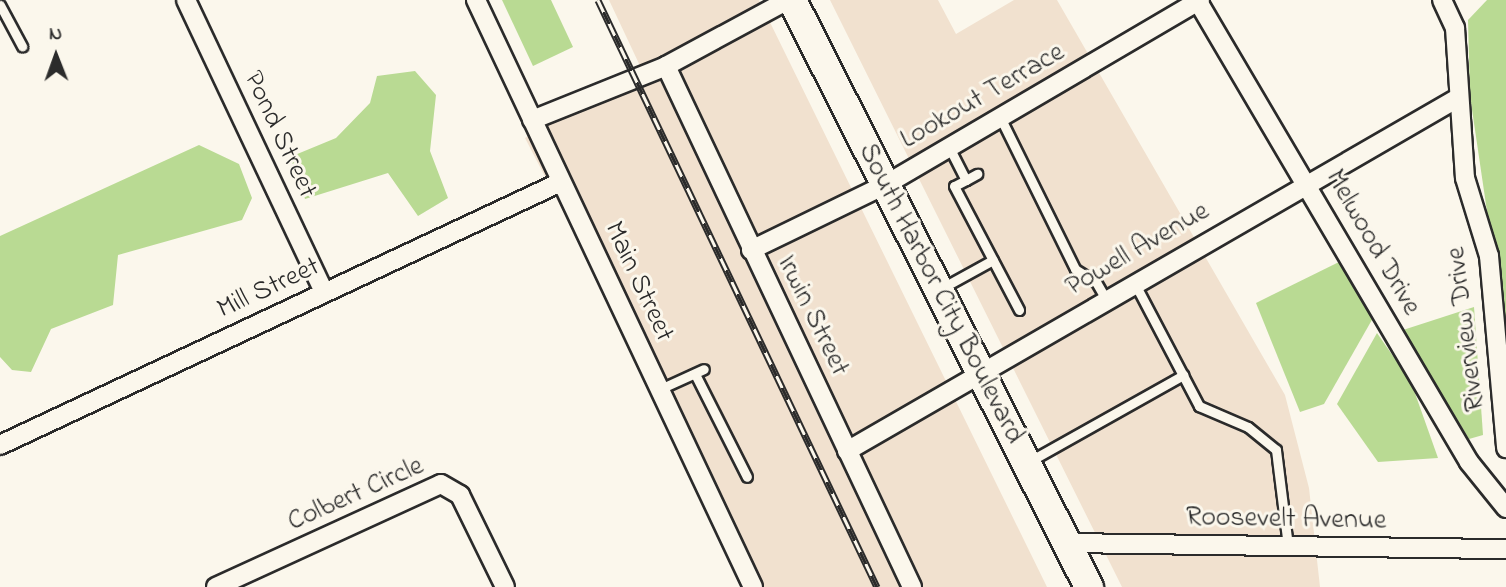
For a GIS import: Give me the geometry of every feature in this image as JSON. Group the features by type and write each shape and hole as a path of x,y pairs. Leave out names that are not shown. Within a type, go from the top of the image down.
{"main road":[{"name":"South Harbor City Boulevard","path":"790,0 1088,587"}],"street":[{"name":"Pond Street","path":"187,0 324,292"},
{"name":"Main Street","path":"476,0 753,587"},
{"path":"532,120 666,66 790,0"},
{"name":"Lookout Terrace","path":"751,250 885,185 1198,0"},
{"name":"Melwood Drive","path":"1198,0 1469,462 1506,508"},
{"name":"Riverview Drive","path":"1442,0 1455,28 1465,178 1491,270 1506,448"},
{"name":"Irwin Street","path":"666,66 912,587"},
{"name":"Powell Avenue","path":"847,451 980,371 1458,98"},
{"name":"Mill Street","path":"0,445 561,181"},
{"name":"Colbert Circle","path":"216,587 441,484 460,495 505,587"},
{"name":"Roosevelt Avenue","path":"1066,543 1506,550"}],"lane":[{"path":"0,5 22,46"},
{"path":"1000,117 1075,269 1096,282 1106,299"},
{"path":"949,147 966,180"},
{"path":"1007,158 1017,152"},
{"path":"977,174 954,186 1018,310"},
{"path":"938,289 993,260"},
{"path":"1134,283 1199,406 1248,428 1276,450 1288,546"},
{"path":"660,389 704,369"},
{"path":"695,374 747,477"},
{"path":"1026,463 1183,375"}],"shaded area":[{"path":"609,0 759,0 1047,587 758,587 525,138 641,68"},
{"path":"830,0 938,0 956,34 1014,0 1057,0 1285,395 1309,488 1320,587 1122,587"}],"green space":[{"path":"502,0 551,0 573,47 533,66"},
{"path":"1487,0 1506,0 1506,340 1470,96 1468,20"},
{"path":"415,71 436,95 430,151 448,198 418,216 388,173 305,199 290,157 336,138 370,103 377,76"},
{"path":"199,145 239,164 252,198 242,220 118,255 113,305 51,329 31,372 12,370 0,357 0,236"},
{"path":"1341,261 1373,318 1324,404 1300,412 1256,303"},
{"path":"1474,307 1483,435 1469,439 1403,330"},
{"path":"1377,333 1411,382 1438,458 1378,462 1337,404"}],"railway":[{"path":"598,0 877,587"}]}
